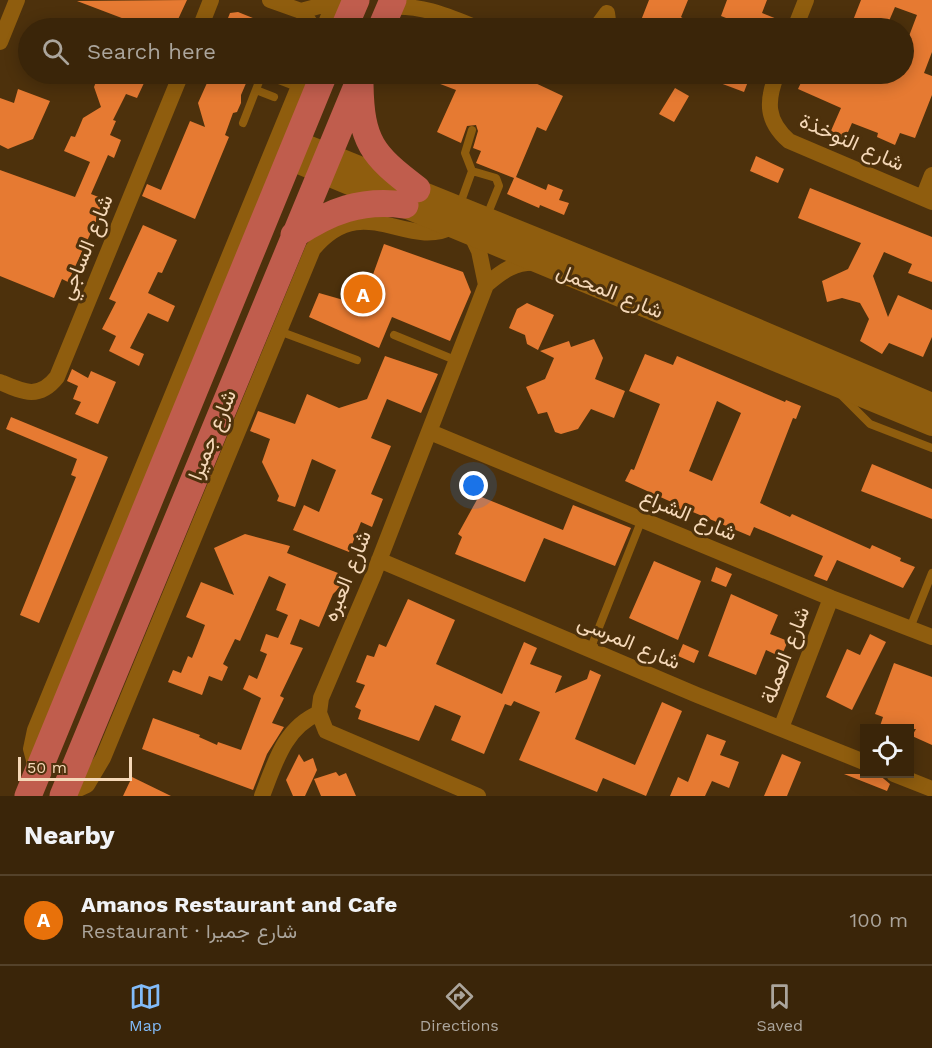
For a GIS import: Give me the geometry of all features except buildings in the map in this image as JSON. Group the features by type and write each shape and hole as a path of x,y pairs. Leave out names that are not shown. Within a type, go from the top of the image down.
{"main road":[{"path":"342,1 343,18"},
{"path":"366,18 369,10 383,9"},
{"name":"شارع جميرا","path":"63,796 186,500 268,328 294,235 322,84"},
{"name":"شارع جميرا","path":"33,785 309,156 351,84"},
{"path":"357,84 363,120 375,154 411,197"},
{"path":"268,328 252,314 254,297 309,156"},
{"path":"294,235 322,217 353,205 411,197"},
{"path":"186,500 193,539"}],"street":[{"path":"0,42 17,0"},
{"path":"204,18 211,0"},
{"path":"270,0 301,11 306,18"},
{"path":"799,18 806,0"},
{"path":"301,11 342,1"},
{"path":"331,18 342,1"},
{"path":"383,9 409,6 430,9 452,18"},
{"name":"شارع الساجي","path":"0,382 30,394 41,392 57,377 177,84"},
{"path":"33,785 31,749 35,730 299,84"},
{"name":"شارع النوخذة","path":"774,84 768,105 771,119 778,131 789,141 928,200"},
{"name":"شارع المحمل","path":"309,156 468,222 673,294 932,405"},
{"path":"928,200 932,175"},
{"path":"63,796 87,785 97,770 193,539 268,328 320,241 329,233 362,221 384,223 429,233 468,222 486,285 500,273 519,264 543,264"},
{"name":"شارع المحمل","path":"468,222 543,264 932,424"},
{"name":"شارع العبره","path":"319,713 321,698 430,432 455,360 486,285"},
{"name":"شارع الشراع","path":"430,432 831,598 932,637"},
{"name":"شارع المرسى","path":"378,560 860,760"},
{"name":"شارع العملة","path":"781,728 831,598"},
{"path":"262,796 290,735 304,720 319,713 326,731 478,796"},
{"path":"904,778 932,789"}],"lane":[{"path":"243,123 258,84"},
{"path":"256,90 274,97"},
{"path":"468,222 472,171 465,153 472,130"},
{"path":"468,222 499,183 496,178 472,171"},
{"path":"268,328 357,360"},
{"path":"394,335 455,360"},
{"path":"826,380 870,424 932,448"},
{"path":"590,650 642,519"},
{"path":"910,628 932,573"}],"place":[{"name":"Amanos Restaurant and Cafe","path":"363,294"}]}
